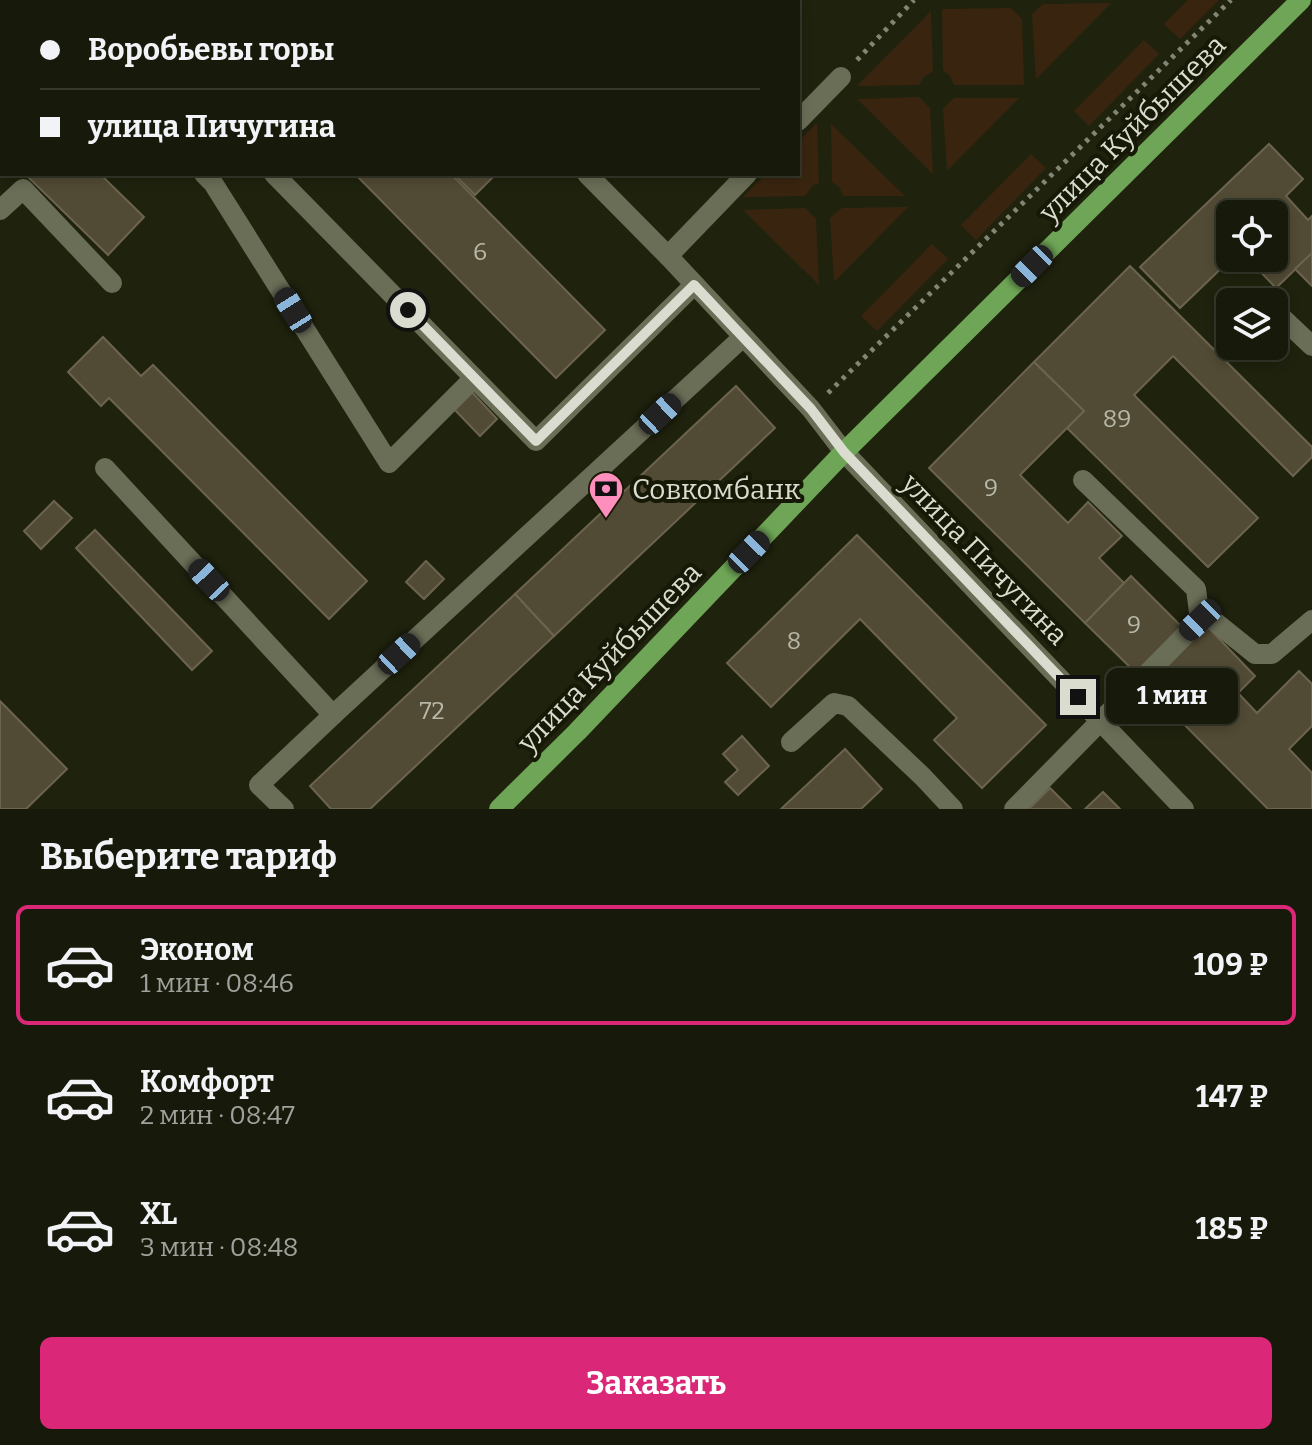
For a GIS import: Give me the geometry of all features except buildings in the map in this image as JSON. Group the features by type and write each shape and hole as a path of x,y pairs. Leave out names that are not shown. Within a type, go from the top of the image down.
{"main road":[{"name":"улица Куйбышева","path":"499,809 577,732 844,452 1301,0"}],"street":[{"path":"800,119 841,77"},
{"path":"276,176 536,441 694,285"},
{"name":"улица Пичугина","path":"589,176 811,409 844,452 1184,809"},
{"path":"668,256 745,176"},
{"path":"213,177 389,463 474,378"},
{"path":"0,210 23,189 112,283"},
{"path":"1288,323 1312,346"},
{"path":"284,809 259,785 743,337"},
{"path":"105,468 333,715"},
{"path":"1083,480 1196,589 1200,620"},
{"path":"1014,809 1200,620 1209,617 1255,654 1272,654 1312,620"},
{"path":"791,742 834,703 848,706 953,809"}],"path":[{"path":"841,77 914,0"},
{"path":"811,409 1231,0"}],"shaded area":[{"path":"1188,0 1219,0 1180,39 1164,24"},
{"path":"1111,3 1036,79 1032,14 1043,4"},
{"path":"1011,8 1022,19 1024,85 954,85 943,70 942,9"},
{"path":"931,11 933,71 919,85 857,86"},
{"path":"1144,40 1159,54 1089,126 1074,111"},
{"path":"919,97 930,108 933,174 857,99"},
{"path":"954,98 1019,98 947,171 943,108"},
{"path":"817,123 819,183 813,185 805,196 743,197 764,176 800,176 800,140"},
{"path":"831,124 905,196 843,196 839,187 832,182"},
{"path":"1031,154 1046,168 976,240 961,225"},
{"path":"908,207 834,282 830,218 842,208"},
{"path":"805,208 816,219 819,285 743,210"},
{"path":"932,244 948,259 877,331 861,316"}],"place":[{"name":"Совкомбанк","path":"606,520"}],"route":[{"path":"408,310 536,441 694,285 811,409 844,452 1078,697"}]}
